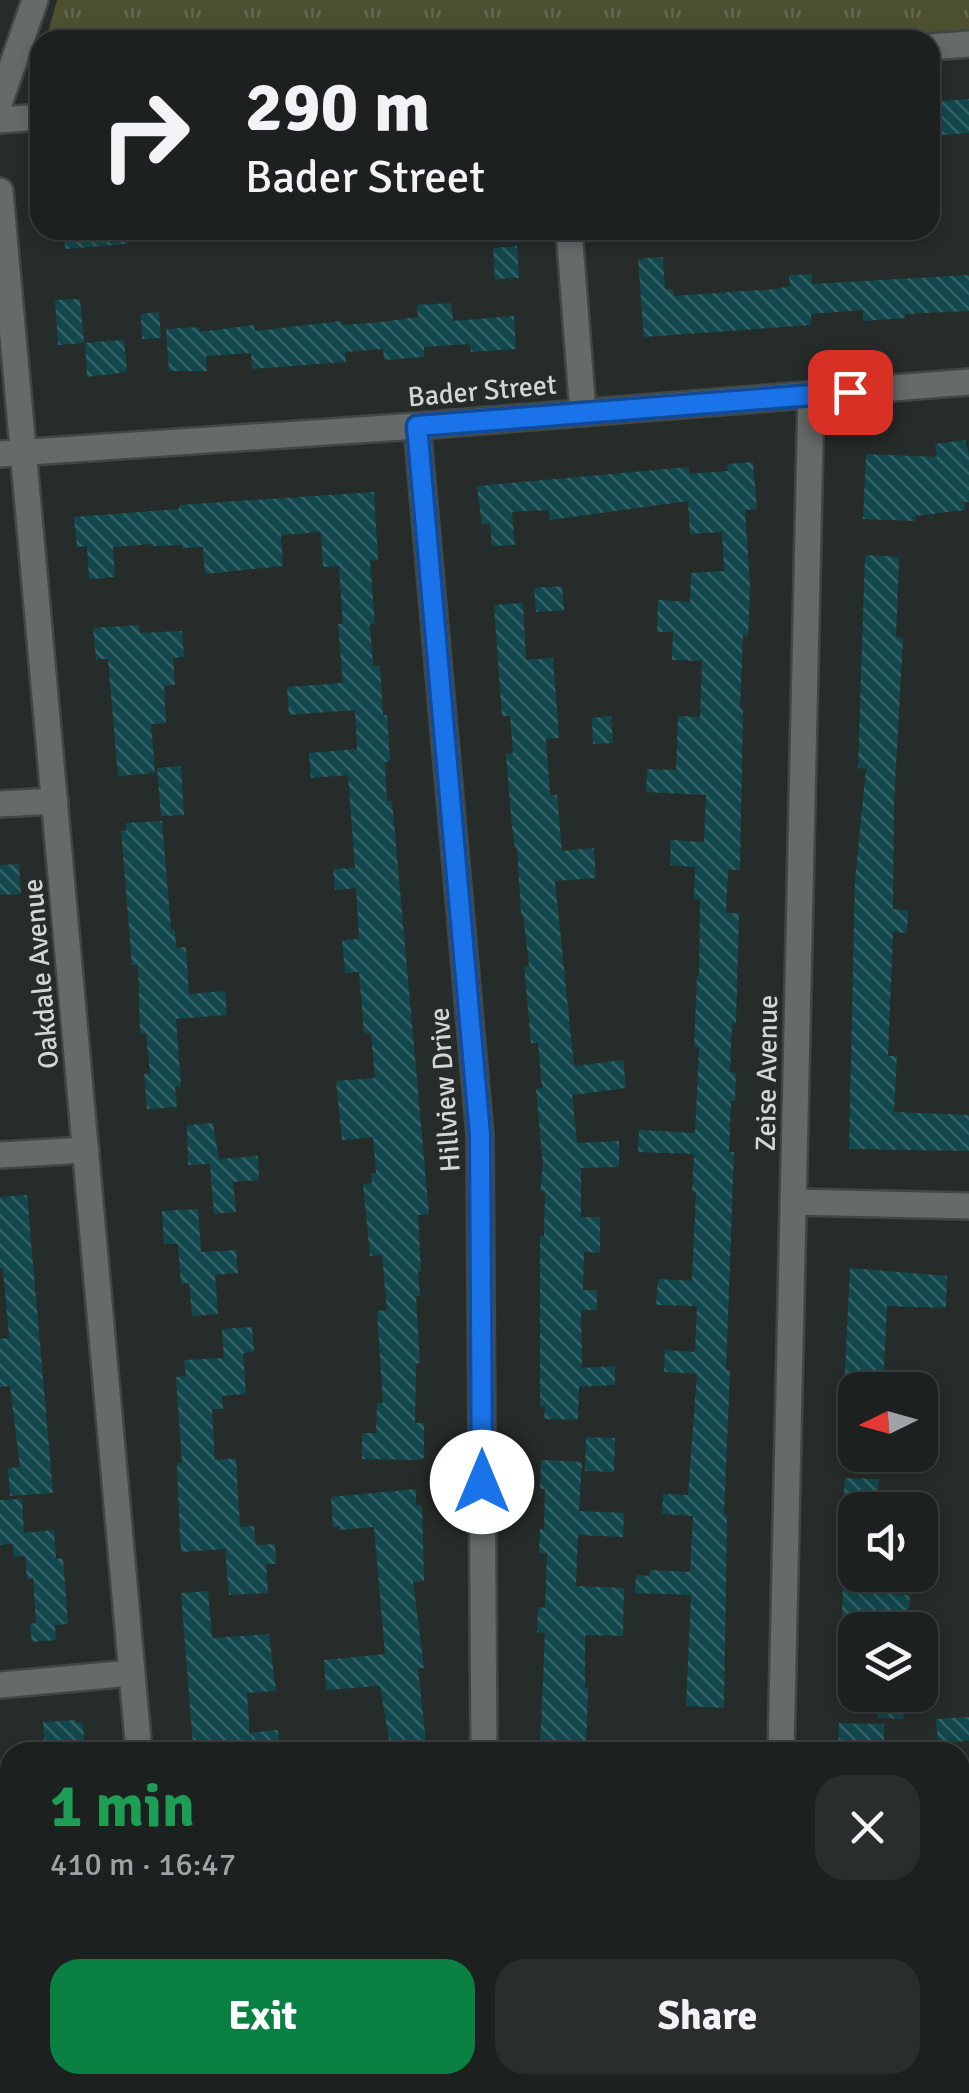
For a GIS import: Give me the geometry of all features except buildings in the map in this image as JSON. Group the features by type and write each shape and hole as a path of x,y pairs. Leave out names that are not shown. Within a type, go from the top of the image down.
{"street":[{"path":"0,101 35,0"},
{"path":"940,46 969,44"},
{"path":"0,120 30,118"},
{"name":"Oakdale Avenue","path":"0,190 12,453 55,801 137,1742"},
{"path":"570,240 583,412"},
{"name":"Bader Street","path":"12,453 417,426 969,382"},
{"name":"Zeise Avenue","path":"782,1742 811,394"},
{"name":"Hillview Drive","path":"417,426 480,1135 484,1742"},
{"path":"0,804 55,801"},
{"path":"0,1155 86,1150"},
{"path":"793,1202 969,1206"},
{"path":"0,1685 131,1673"}],"green space":[{"path":"57,0 969,0 969,30 940,32 49,30"}],"route":[{"path":"482,1482 480,1135 417,426 850,392"}]}
